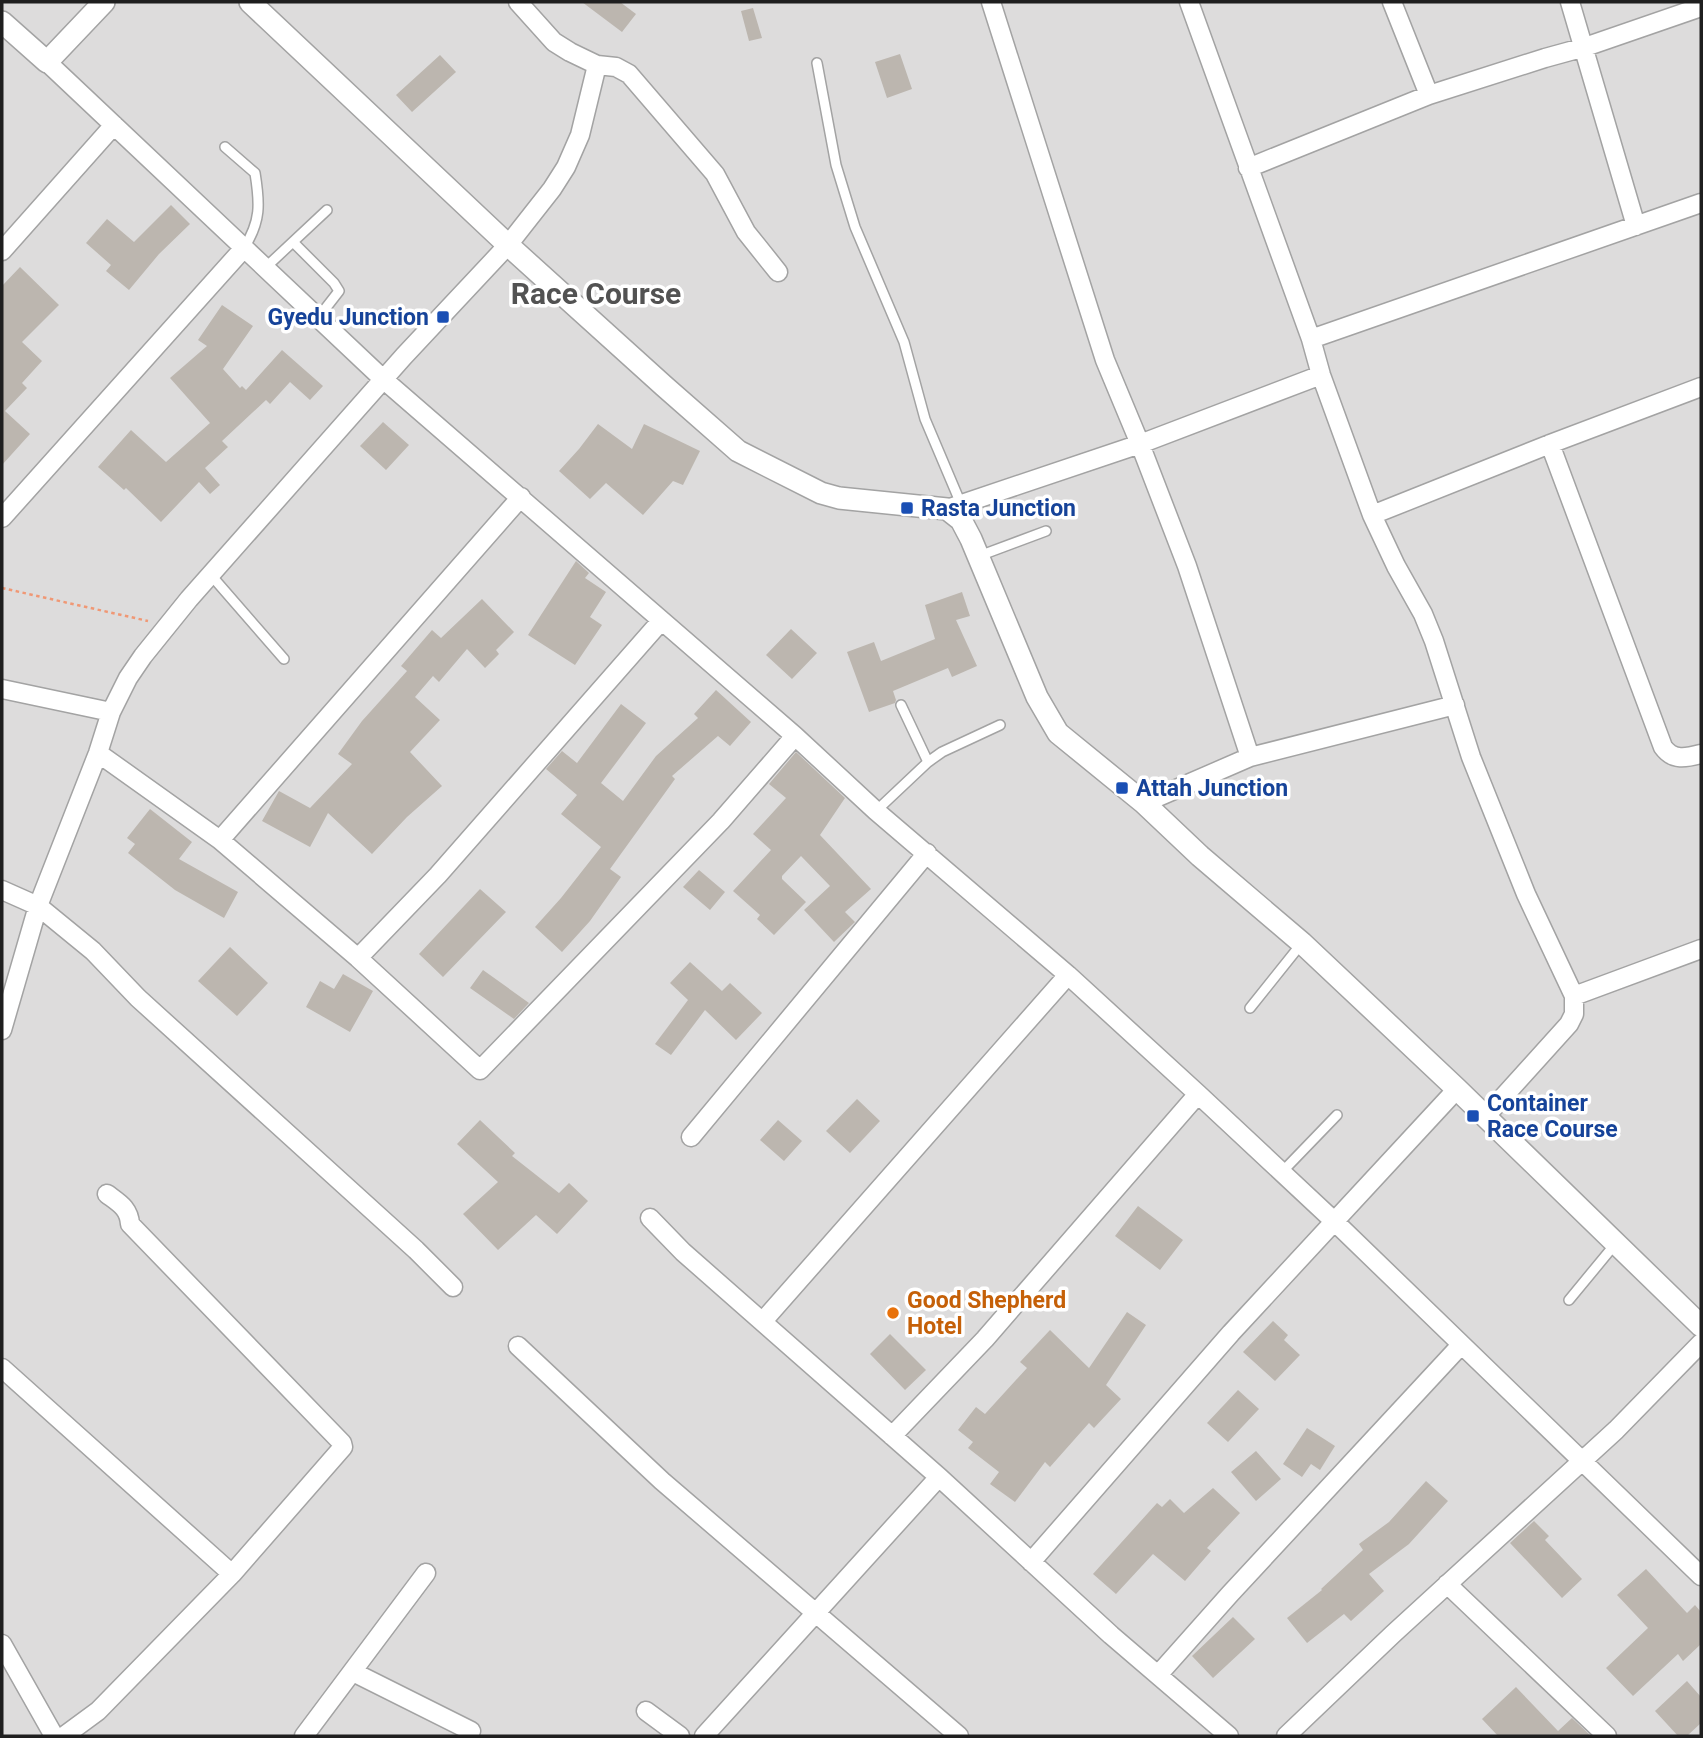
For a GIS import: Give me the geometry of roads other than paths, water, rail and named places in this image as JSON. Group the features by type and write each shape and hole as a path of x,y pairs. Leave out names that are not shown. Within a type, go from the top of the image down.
{"street":[{"path":"47,62 104,2"},
{"path":"250,2 508,245 738,451 821,493 839,498 954,507 1140,444 1321,375"},
{"path":"518,2 554,42 597,65 616,67 629,75 715,174 746,232 778,272"},
{"path":"991,2 1105,360 1187,566 1250,757"},
{"path":"1189,2 1372,515 1423,614 1471,757 1526,894 1574,996 1574,1014 1569,1024 1485,1117"},
{"path":"1392,2 1429,95"},
{"path":"1570,2 1636,226"},
{"path":"1248,168 1429,95 1585,47 1701,7"},
{"path":"2,22 383,379 796,736 876,811 1068,975 1335,1222 1701,1576"},
{"path":"2,1030 38,906 98,753 111,712 142,656 210,574 383,379 508,245 552,189 566,167 580,135 597,65"},
{"path":"2,251 114,125"},
{"path":"1311,339 1701,203"},
{"path":"2,517 244,248"},
{"path":"1372,515 1701,387"},
{"path":"1549,444 1663,747 1668,754 1676,757 1686,758 1701,754"},
{"path":"220,840 521,497"},
{"path":"954,507 979,556 1037,697 1058,733 1144,803 1200,856 1302,943 1701,1326"},
{"path":"358,958 446,866 661,621"},
{"path":"2,689 111,712"},
{"path":"1144,803 1250,757 1455,705"},
{"path":"98,753 220,840 358,958 480,1070 721,821 796,736"},
{"path":"691,1137 927,853"},
{"path":"2,890 38,906 93,951 138,998 416,1250 453,1287"},
{"path":"1574,996 1701,949"},
{"path":"764,1321 1068,975"},
{"path":"1031,1562 1231,1333 1457,1090"},
{"path":"892,1436 985,1339 1198,1094"},
{"path":"65,1736 98,1711 232,1574 343,1447 130,1224 124,1207 107,1194"},
{"path":"650,1218 683,1252 1229,1736"},
{"path":"1286,1736 1581,1462 1701,1343"},
{"path":"1158,1675 1461,1345"},
{"path":"518,1346 662,1481 959,1736"},
{"path":"2,1368 232,1574"},
{"path":"704,1736 939,1477"},
{"path":"304,1736 425,1573"},
{"path":"1447,1584 1607,1736"},
{"path":"2,1644 54,1736"},
{"path":"354,1672 471,1731"},
{"path":"646,1711 680,1736"}],"lane":[{"path":"817,63 836,165 855,227 904,342 925,419 954,507"},
{"path":"225,147 255,173 258,194 256,228 244,248"},
{"path":"265,268 327,210"},
{"path":"293,242 339,291 318,318"},
{"path":"979,556 1046,531"},
{"path":"210,574 284,659"},
{"path":"901,705 928,762"},
{"path":"876,811 942,752 1000,725"},
{"path":"1251,1008 1302,943"},
{"path":"1282,1172 1338,1115"},
{"path":"1569,1300 1615,1243"}],"place":[{"name":"Gyedu Junction","path":"443,317"},
{"name":"Rasta Junction","path":"907,508"},
{"name":"Attah Junction","path":"1122,788"},
{"name":"Container Race Course","path":"1473,1116"},
{"name":"Good Shepherd Hotel","path":"893,1313"}],"district":[{"name":"Race Course","path":"596,294"}]}
